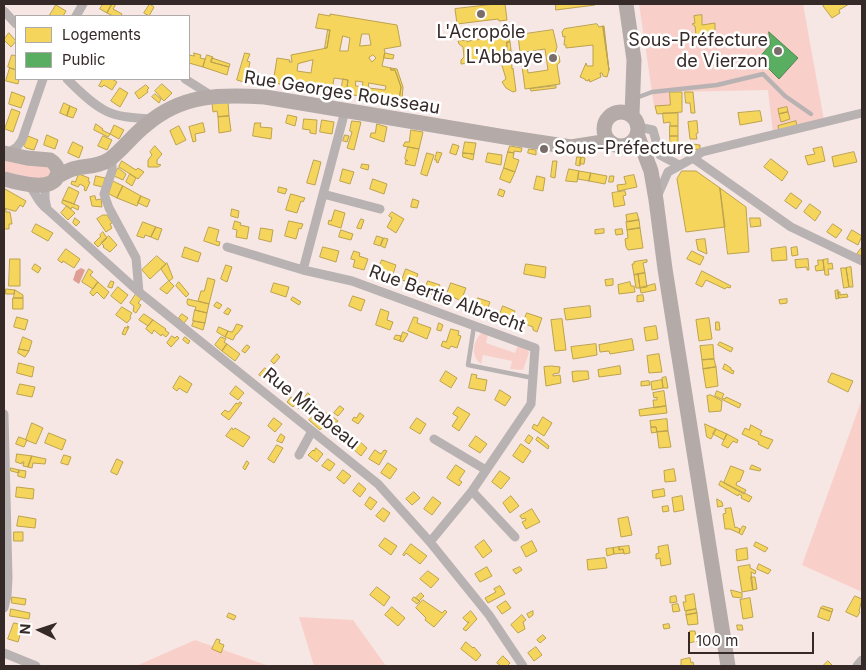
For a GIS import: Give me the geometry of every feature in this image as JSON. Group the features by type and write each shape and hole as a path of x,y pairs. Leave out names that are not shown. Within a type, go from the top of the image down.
{"main road":[{"path":"626,4 634,60 632,99 636,126 650,169 656,200 665,269 728,666"},
{"path":"616,112 633,70"},
{"name":"Rue Georges Rousseau","path":"5,181 38,186 70,170 96,166 109,159 152,119 175,106 212,96 265,97 504,138 571,147 580,147 606,134"},
{"path":"616,112 622,112 636,126 632,142 624,146 618,146 606,134 607,118 616,112"},
{"path":"624,146 650,169"},
{"path":"6,153 88,167"},
{"path":"50,160 56,165 58,173 51,181"}],"street":[{"path":"4,11 15,23"},
{"path":"6,153 17,147 22,140 43,80"},
{"path":"68,80 106,112 128,117 152,119"},
{"path":"186,80 212,96"},
{"path":"303,270 345,111"},
{"path":"650,169 668,172 702,152 862,114"},
{"path":"636,126 653,130 660,156 679,166"},
{"path":"693,158 791,227 862,261"},
{"path":"109,159 112,163 112,171 104,194 108,208 136,258 138,292"},
{"path":"656,200 668,172"},
{"path":"47,209 44,199 51,181"},
{"name":"Rue Mirabeau","path":"28,185 35,192 42,206 138,292 378,484 430,542 489,615 523,666"},
{"path":"323,194 380,209"},
{"name":"Rue Bertie Albrecht","path":"227,247 303,270 352,281 536,348 531,404 472,491 430,542"},
{"path":"4,414 8,596 4,608"},
{"path":"299,455 312,431"},
{"path":"434,439 486,470"},
{"path":"472,491 515,537"},
{"path":"4,653 36,666"},
{"path":"856,666 862,660"}],"lane":[{"path":"632,99 652,92 717,85 763,74 785,96 811,114"},
{"path":"474,326 468,365 533,378"}],"shaded area":[{"path":"639,4 803,4 824,120 773,133 768,90 671,92 670,106 654,106"},
{"path":"4,160 49,165 52,175 43,180 4,172"},
{"path":"81,268 85,270 79,284 73,280 76,271"},
{"path":"481,333 488,334 486,343 515,353 518,345 527,349 529,353 523,370 510,369 512,361 483,355 481,364 475,357 474,349"},
{"path":"862,399 862,592 802,565"},
{"path":"299,617 353,620 386,666 314,666"},
{"path":"195,640 269,666 136,666"}],"building: Logements":[{"path":"103,4 112,4 107,13 100,9"},
{"path":"112,4 116,4 113,9 122,14 111,15 107,13"},
{"path":"150,4 154,7 150,15 144,13"},
{"name":"L'Acropôle","path":"505,4 507,20 499,21 498,19 457,24 455,9"},
{"path":"556,4 595,4 595,5 556,10"},
{"path":"826,4 849,4 839,10 840,13 832,18 823,6"},
{"path":"56,5 66,11 64,15 50,15"},
{"path":"319,14 330,16 330,14 397,25 401,46 384,49 382,66 395,70 401,87 399,100 346,94 348,80 334,78 332,91 273,83 277,58 292,62 291,55 327,48 330,30 316,28","holes":["362,34 369,34 371,45 360,46","343,36 350,38 348,51 340,51","373,55 376,58 372,62 369,58","313,60 311,73 297,71 298,64","356,81 363,82 362,87 356,86","369,83 386,86 385,90 369,88"]},
{"path":"702,15 702,25 715,23 715,32 711,35 711,42 697,43 695,26 692,24 695,23 694,16"},
{"path":"597,24 599,27 603,26 609,70 607,77 600,73 601,77 590,82 589,79 588,81 580,77 586,63 587,66 593,66 593,45 566,48 566,45 564,45 565,36 563,37 562,32 564,29"},
{"path":"603,26 604,26 609,70"},
{"path":"328,30 330,30 327,48 325,48"},
{"name":"L'Abbaye","path":"553,30 557,47 555,53 559,56 560,62 557,65 560,84 525,89 522,66 527,65 528,73 548,70 545,49 525,52 526,60 521,61 518,35"},
{"path":"508,32 510,42 507,42 507,51 511,50 516,91 513,92 506,88 502,82 506,79 501,62 498,62 497,59 461,64 461,60 464,57 463,47 458,41 467,40 467,42 487,37 487,39 500,35 500,33"},
{"path":"9,33 15,42 11,47 4,40"},
{"path":"507,42 510,42 511,50 507,51"},
{"path":"194,53 201,55 200,58 205,59 203,67 190,63 190,55 194,56"},
{"path":"245,53 250,54 247,61 250,62 247,83 237,80"},
{"path":"385,53 394,55 393,59 384,58"},
{"path":"12,55 15,56 15,70 8,67"},
{"path":"207,55 213,57 211,62 229,67 227,75 203,67"},
{"path":"212,58 230,64 229,67 211,62"},
{"path":"526,60 527,65 522,66 521,61"},
{"path":"10,68 15,70 15,80 19,80 18,84 6,81"},
{"path":"391,68 397,69 403,87 402,100 399,100 401,87 395,70 391,70"},
{"path":"343,79 348,80 346,94 341,93"},
{"path":"102,80 114,80 117,82 112,90 104,85 102,87 99,86"},
{"path":"162,84 172,93 164,101 155,91"},
{"path":"146,85 149,88 148,92 139,99 135,93"},
{"path":"556,86 556,88 531,91 530,89"},
{"path":"120,88 128,93 120,107 111,101"},
{"path":"12,92 25,97 21,108 9,104"},
{"path":"670,92 682,92 682,112 657,114 655,106 670,105"},
{"path":"685,92 693,92 695,113 691,113 690,103 686,103"},
{"path":"155,94 161,99 159,103 152,97"},
{"path":"228,102 229,116 218,117 217,111 213,112 212,103"},
{"path":"64,103 70,106 67,116 60,113"},
{"path":"70,106 77,109 73,118 67,116"},
{"path":"787,107 788,112 779,114 778,109"},
{"path":"12,109 20,112 13,132 5,129"},
{"path":"760,111 762,121 740,125 738,113"},
{"path":"788,112 790,119 781,122 779,114"},
{"path":"663,113 678,113 678,126 670,126 670,122 664,123"},
{"path":"288,115 297,117 295,126 286,123"},
{"path":"229,116 231,131 219,133 218,117"},
{"path":"304,119 317,120 316,134 310,133 310,130 303,129"},
{"path":"322,120 334,122 332,134 320,132"},
{"path":"352,121 361,122 354,150 347,148 352,132 350,131"},
{"path":"697,121 697,139 690,139 688,122"},
{"path":"796,121 797,127 779,131 778,126"},
{"path":"203,123 205,132 195,134 196,141 193,142 189,127"},
{"path":"255,123 261,123 260,127 272,128 271,139 253,136"},
{"path":"96,124 110,134 108,137 94,130"},
{"path":"377,124 387,127 384,142 370,137 371,133 375,133"},
{"path":"114,125 124,130 119,139 110,134"},
{"path":"179,126 186,140 176,145 170,131"},
{"path":"670,126 678,126 678,136 670,136"},
{"path":"411,130 423,132 419,149 403,146 405,142 409,142"},
{"path":"47,135 58,140 55,149 44,145"},
{"path":"345,135 349,136 347,142 343,141"},
{"path":"28,136 38,140 34,150 24,146"},
{"path":"103,136 112,140 107,150 98,146"},
{"path":"670,136 678,136 678,152 671,153"},
{"path":"73,142 83,147 79,158 68,153"},
{"path":"465,142 476,143 474,154 463,153"},
{"path":"453,144 459,146 456,155 450,153"},
{"path":"692,144 700,145 700,149 693,150"},
{"path":"155,146 162,154 157,160 157,164 161,165 158,167 148,167 148,160 152,155 150,152"},
{"path":"510,146 522,148 521,152 508,152"},
{"path":"408,147 419,149 415,166 405,164 406,160 408,161 405,159"},
{"path":"822,147 825,161 808,165 805,156 815,154 813,149"},
{"path":"529,149 536,150 536,155 528,153"},
{"path":"437,152 442,153 438,163 435,160"},
{"path":"508,152 514,153 513,158 519,160 515,172 504,168"},
{"path":"854,152 857,162 834,167 832,157"},
{"path":"427,153 434,155 427,176 421,174"},
{"path":"463,153 474,154 473,160 463,157"},
{"path":"488,153 502,155 501,165 486,162"},
{"path":"577,157 581,157 580,166 576,165"},
{"path":"581,157 585,158 584,164 580,164"},
{"path":"771,159 788,172 782,181 764,167"},
{"path":"314,160 321,162 315,185 307,183"},
{"path":"122,161 136,170 138,168 144,172 138,179 119,167"},
{"path":"553,161 557,161 555,178 551,177"},
{"path":"362,164 369,165 368,170 361,168"},
{"path":"118,168 126,174 123,180 114,176"},
{"path":"504,168 515,172 510,183 500,179"},
{"path":"343,169 354,172 350,184 340,181"},
{"path":"569,169 579,171 577,182 566,181"},
{"path":"579,171 591,173 589,181 578,179"},
{"path":"682,171 696,171 720,188 725,227 686,232 677,179"},
{"path":"591,173 607,176 605,184 589,181"},
{"path":"79,174 89,178 88,181 90,182 86,191 84,190 85,187 80,184 78,187 71,184 72,181 75,182"},
{"path":"130,174 136,178 132,186 126,182"},
{"path":"634,175 637,187 618,191 617,185 626,184 624,177"},
{"path":"96,176 105,178 103,187 94,185"},
{"path":"537,176 545,178 543,191 534,189"},
{"path":"610,176 614,176 613,182 609,182"},
{"path":"373,179 387,184 384,194 370,189"},
{"path":"113,181 123,186 117,198 109,194"},
{"path":"123,186 141,196 137,206 117,198"},
{"path":"69,187 79,192 74,204 63,200"},
{"path":"279,187 287,189 285,194 278,192"},
{"path":"720,188 746,207 749,252 728,254"},
{"path":"5,189 26,201 23,207 20,205 16,211 4,208"},
{"path":"500,189 505,191 503,197 498,195"},
{"path":"625,191 626,195 623,196 625,205 614,207 612,193"},
{"path":"791,193 802,201 796,209 785,201"},
{"path":"291,194 305,198 303,202 301,201 297,213 286,210"},
{"path":"95,196 96,200 101,199 102,207 92,206 90,197"},
{"path":"141,196 150,200 147,207 138,203"},
{"path":"413,199 419,201 417,208 411,207"},
{"path":"63,200 79,206 78,210 72,207 71,209 62,203"},
{"path":"810,204 821,212 815,221 804,212"},
{"path":"67,206 75,213 68,220 61,213"},
{"path":"4,209 6,209 6,212 10,212 12,224 9,224 9,229 4,229"},
{"path":"232,209 239,211 238,218 231,216"},
{"path":"335,210 345,213 341,228 328,224"},
{"path":"392,212 404,219 396,233 387,227 392,218 389,216"},
{"path":"637,213 639,220 627,222 626,215"},
{"path":"107,215 112,223 110,224 112,228 106,232 97,219"},
{"path":"75,218 80,222 76,226 73,223"},
{"path":"750,218 760,218 761,226 751,227"},
{"path":"361,219 364,220 361,229 357,228"},
{"path":"639,220 640,228 627,230 626,222"},
{"path":"235,221 241,223 240,225 249,227 247,239 236,237 237,230 233,229"},
{"path":"289,221 303,224 301,229 299,228 296,239 285,236"},
{"path":"143,222 156,227 151,237 145,235 144,238 137,236"},
{"path":"36,224 53,233 48,241 32,232"},
{"path":"833,224 842,230 836,238 827,232"},
{"path":"156,227 162,229 158,240 151,237"},
{"path":"209,227 219,230 216,241 220,242 219,246 204,241"},
{"path":"261,228 273,230 271,242 259,239"},
{"path":"640,228 643,248 628,250 625,239 628,238 627,230"},
{"path":"604,229 604,233 595,234 595,230"},
{"path":"622,229 623,234 616,235 615,230"},
{"path":"341,230 353,234 351,240 339,237"},
{"path":"852,230 862,236 858,245 847,239"},
{"path":"103,232 107,238 98,247 94,243"},
{"path":"109,236 117,245 110,252 101,243"},
{"path":"377,236 383,238 380,246 374,244"},
{"path":"384,238 388,239 385,248 381,246"},
{"path":"705,239 707,254 698,250 696,240"},
{"path":"185,247 201,253 198,262 182,257"},
{"path":"323,247 339,251 336,262 320,257"},
{"path":"786,247 787,260 772,261 771,249"},
{"path":"797,247 798,255 792,256 791,248"},
{"path":"862,247 862,256 857,254"},
{"path":"66,249 80,259 74,268 58,260"},
{"path":"354,251 360,253 359,256 368,259 364,270 353,267 355,260 351,259"},
{"path":"692,251 704,257 700,265 687,259"},
{"path":"157,256 166,264 150,279 142,270"},
{"path":"10,259 20,259 20,286 9,286"},
{"path":"808,259 809,270 807,270 807,267 796,268 795,260"},
{"path":"828,259 828,264 832,263 833,269 828,269 829,275 825,275 823,260"},
{"path":"382,260 396,265 391,280 387,279 388,274 378,270"},
{"path":"647,260 647,262 643,263 645,273 634,275 632,264"},
{"path":"818,260 823,260 824,270 816,271 815,266 818,265"},
{"path":"167,263 173,278 169,281 161,269"},
{"path":"35,264 41,268 38,273 32,269"},
{"path":"526,264 546,267 545,278 524,274"},
{"path":"226,265 232,267 227,282 221,279"},
{"path":"851,267 853,287 849,287 846,268"},
{"path":"841,268 846,268 849,287 844,288"},
{"path":"89,269 93,272 90,275 98,282 93,289 82,282"},
{"path":"406,269 418,274 414,284 402,280"},
{"path":"702,271 731,286 730,288 727,287 725,289 706,280 702,287 696,284"},
{"path":"645,273 647,287 640,288 638,274"},
{"path":"638,274 640,288 636,288 634,275"},
{"path":"208,278 215,280 209,304 198,301 201,291 204,291"},
{"path":"613,279 613,285 606,286 605,280"},
{"path":"111,281 114,282 112,288 108,287"},
{"path":"169,281 174,286 167,294 160,289"},
{"path":"428,281 440,285 436,296 424,292"},
{"path":"98,282 109,292 104,299 97,292 93,296 90,293"},
{"path":"179,282 189,294 186,297 176,286"},
{"path":"630,282 631,286 634,286 635,292 619,294 618,285"},
{"path":"274,283 289,287 286,297 271,292"},
{"path":"451,283 466,288 461,301 447,294"},
{"path":"655,284 656,290 641,293 640,288"},
{"path":"118,287 128,295 121,304 111,296"},
{"path":"6,289 15,290 14,294 6,294"},
{"path":"15,290 23,295 23,298 14,298"},
{"path":"838,290 839,298 836,299 835,291"},
{"path":"838,292 840,292 840,295 847,294 848,297 839,298"},
{"path":"136,294 142,298 138,303 141,305 136,313 133,311 134,306 130,303"},
{"path":"643,295 644,301 637,302 637,296"},
{"path":"353,296 365,300 361,311 349,306"},
{"path":"293,297 301,302 299,305 291,300"},
{"path":"13,298 23,298 23,309 13,309"},
{"path":"478,298 490,302 486,313 474,308"},
{"path":"188,299 209,304 207,313 195,310 196,307 188,305"},
{"path":"787,299 787,303 780,304 779,300"},
{"path":"217,302 222,305 219,309 214,306"},
{"path":"503,306 515,311 511,322 499,317"},
{"path":"590,306 591,317 566,320 564,309"},
{"path":"122,307 132,313 127,323 116,315"},
{"path":"228,308 231,310 228,315 224,313"},
{"path":"381,309 389,312 387,320 393,322 390,330 376,325"},
{"path":"195,310 207,313 205,323 193,321"},
{"path":"527,313 542,318 537,332 533,330 533,327 523,323"},
{"path":"144,314 153,320 148,326 139,320"},
{"path":"182,314 188,318 184,323 179,318"},
{"path":"17,317 28,320 25,330 14,327"},
{"path":"414,317 418,318 417,323 431,328 427,339 408,331"},
{"path":"709,318 712,339 699,341 696,320"},
{"path":"562,319 566,350 555,351 551,320"},
{"path":"153,320 166,329 169,333 166,337 162,334 161,336 154,330 152,334 146,329"},
{"path":"194,321 205,323 203,330 192,326"},
{"path":"716,322 719,322 720,330 716,330"},
{"path":"439,323 443,325 441,331 437,330"},
{"path":"237,324 243,326 233,340 225,337 228,331 232,332"},
{"path":"128,326 125,335 122,334 125,327 127,328"},
{"path":"656,326 658,339 646,341 644,328"},
{"path":"219,327 228,331 225,337 217,332"},
{"path":"451,329 459,331 458,335 461,336 457,348 451,346 449,349 441,346 443,341 446,342"},
{"path":"403,332 408,334 403,342 400,341"},
{"path":"396,335 401,336 400,341 394,339"},
{"path":"172,336 179,338 171,347 167,343"},
{"path":"23,337 32,341 29,351 19,349"},
{"path":"185,337 190,341 188,344 183,340"},
{"path":"221,337 226,339 224,342 227,344 222,351 215,345"},
{"path":"632,339 634,350 610,354 609,351 600,352 599,345"},
{"path":"720,342 733,348 731,352 718,345"},
{"path":"227,344 240,354 235,361 222,351"},
{"path":"596,344 597,355 573,359 571,347"},
{"path":"247,345 250,347 245,353 242,351"},
{"path":"713,345 714,359 702,360 700,346"},
{"path":"19,349 29,351 25,357 18,353"},
{"path":"277,354 280,357 274,364 271,361"},
{"path":"659,354 662,372 649,373 647,356"},
{"path":"714,359 716,367 703,369 702,360"},
{"path":"19,363 34,367 32,377 17,373"},
{"path":"725,364 734,371 733,374 723,369"},
{"path":"620,366 621,374 599,377 598,370"},
{"path":"544,367 560,367 559,373 553,374 553,376 560,375 561,383 546,386"},
{"path":"716,367 718,386 706,388 703,369"},
{"path":"265,368 270,373 273,370 275,372 269,380 259,375"},
{"path":"446,371 457,378 451,388 440,381"},
{"path":"588,371 589,379 573,382 572,372"},
{"path":"832,373 853,381 848,392 828,382"},
{"path":"472,374 477,375 476,378 487,380 485,391 469,388"},
{"path":"180,376 192,384 187,393 179,388 177,391 173,388"},
{"path":"666,377 668,388 663,388 662,378"},
{"path":"662,380 663,388 652,390 651,382"},
{"path":"649,381 650,385 641,386 641,382"},
{"path":"20,384 35,387 32,397 17,394"},
{"path":"236,386 244,393 238,400 230,394"},
{"path":"500,390 511,397 505,406 495,400"},
{"path":"664,391 666,406 654,408 653,400 657,400 657,397 654,398 653,393"},
{"path":"717,391 724,394 722,398 725,399 726,397 741,404 739,408 715,396"},
{"path":"308,393 310,395 305,401 312,406 306,414 298,408"},
{"path":"298,395 301,398 293,407 287,402 291,397 295,399"},
{"path":"711,395 722,401 721,411 709,412 707,396"},
{"path":"236,403 242,403 229,420 221,414 225,410 230,411"},
{"path":"340,406 344,409 338,416 334,413"},
{"path":"666,406 667,413 640,416 639,410"},
{"path":"458,407 470,414 459,431 452,426 458,417 453,414"},
{"path":"325,412 331,417 328,421 322,415"},
{"path":"360,413 364,416 358,424 352,420"},
{"path":"315,414 321,419 319,421 324,426 320,430 309,420"},
{"path":"543,417 552,423 544,436 532,428 534,424 537,426"},
{"path":"274,418 282,424 275,432 268,426"},
{"path":"334,418 338,421 329,431 326,428"},
{"path":"417,418 426,424 420,434 410,428"},
{"path":"667,419 668,431 657,432 656,427 651,427 650,421"},
{"path":"32,423 43,428 36,444 26,440"},
{"path":"705,424 716,429 711,439 707,437"},
{"path":"751,425 762,431 760,435 773,440 768,449 758,444 759,442 742,434 745,428 749,430"},
{"path":"651,427 656,427 657,432 652,433"},
{"path":"232,428 250,437 243,447 226,436"},
{"path":"716,429 727,434 724,440 713,434"},
{"path":"668,431 671,447 659,448 657,432"},
{"path":"49,433 66,440 62,450 45,443"},
{"path":"350,433 358,440 352,448 343,441"},
{"path":"281,434 285,437 282,443 277,441"},
{"path":"727,434 738,440 737,443 733,441 728,448 722,445"},
{"path":"529,435 533,438 529,444 525,441"},
{"path":"476,436 487,444 480,453 469,446"},
{"path":"19,437 27,440 24,447 16,444"},
{"path":"538,437 549,446 548,449 536,440"},
{"path":"358,440 367,448 361,456 352,448"},
{"path":"521,444 531,451 523,463 513,456"},
{"path":"277,445 283,448 274,463 268,459"},
{"path":"316,448 323,454 317,462 308,455"},
{"path":"375,450 381,454 384,450 387,451 379,465 369,459"},
{"path":"17,454 32,456 28,467 23,466 24,462 22,464 16,462"},
{"path":"64,455 71,457 68,465 61,463"},
{"path":"32,456 46,459 45,464 33,463 32,468 28,467"},
{"path":"117,459 123,462 117,475 111,472"},
{"path":"328,459 335,464 330,471 322,466"},
{"path":"247,461 249,463 245,470 243,468"},
{"path":"388,463 397,469 390,479 381,473"},
{"path":"456,465 465,471 459,480 462,482 459,486 447,478"},
{"path":"752,465 761,469 760,471 750,469"},
{"path":"731,466 744,471 736,485 746,490 744,494 724,483"},
{"path":"11,468 19,470 19,473 11,471"},
{"path":"674,469 676,481 665,482 664,471"},
{"path":"19,470 26,471 25,478 18,476"},
{"path":"343,470 351,476 344,484 337,478"},
{"path":"500,471 510,478 501,489 492,482"},
{"path":"721,481 752,497 749,502 741,498 742,496 739,494 738,496 719,485"},
{"path":"359,483 366,489 360,497 353,491"},
{"path":"17,487 34,489 33,499 16,497"},
{"path":"664,489 665,496 653,498 652,491"},
{"path":"414,492 420,498 412,505 406,499"},
{"path":"511,496 519,506 510,513 503,503"},
{"path":"682,496 684,510 674,512 672,498"},
{"path":"370,497 377,502 371,510 365,505"},
{"path":"433,497 441,503 432,515 424,509"},
{"path":"717,499 722,502 723,506 718,507"},
{"path":"668,506 669,511 663,512 662,507"},
{"path":"383,508 390,513 384,522 376,516"},
{"path":"731,508 735,528 740,529 739,533 725,529 723,514 726,513 725,509"},
{"path":"532,509 540,522 526,529 522,522 526,520 520,516"},
{"path":"19,516 36,519 35,528 17,526"},
{"path":"628,517 632,535 621,537 618,519"},
{"path":"743,526 746,527 742,535 739,533"},
{"path":"14,532 23,532 23,541 14,541"},
{"path":"385,538 397,546 391,555 379,546"},
{"path":"484,540 492,551 483,558 475,547"},
{"path":"532,541 537,551 526,557 521,547"},
{"path":"756,542 768,548 765,552 754,546"},
{"path":"411,544 427,556 420,564 406,553 403,555"},
{"path":"668,545 671,564 661,566 660,558 656,559 656,554 659,553 658,547"},
{"path":"629,546 630,553 624,554 623,549 619,550 619,547"},
{"path":"619,547 619,550 623,549 624,553 614,554 613,548"},
{"path":"613,548 614,554 607,556 606,549"},
{"path":"747,548 748,559 737,561 736,550"},
{"path":"605,558 607,568 588,570 587,560"},
{"path":"759,564 771,570 768,574 757,569"},
{"path":"750,565 750,568 756,571 755,574 751,572 753,590 742,592 738,567"},
{"path":"487,567 492,576 480,582 475,574"},
{"path":"520,567 522,570 516,574 513,570"},
{"path":"428,571 439,579 431,588 420,579"},
{"path":"751,577 755,577 757,589 753,590"},
{"path":"500,586 505,594 488,603 485,598 496,592 494,589"},
{"path":"377,587 390,597 384,606 370,595"},
{"path":"731,590 742,593 742,598 733,597"},
{"path":"421,593 424,596 419,601 416,598"},
{"path":"694,594 696,609 685,611 683,602 686,602 685,596"},
{"path":"676,596 677,602 670,603 670,597"},
{"path":"855,596 862,599 860,612 857,617 846,612"},
{"path":"12,597 26,599 25,605 12,603"},
{"path":"414,597 420,601 417,604 412,600"},
{"path":"750,598 753,617 743,619 740,600"},
{"path":"423,600 442,613 445,610 447,612 434,627 425,620 426,618 416,608"},
{"path":"506,601 511,608 502,614 497,607"},
{"path":"678,604 680,611 673,612 672,605"},
{"path":"823,606 833,609 832,612 821,608"},
{"path":"392,607 405,618 398,626 385,615"},
{"path":"821,608 832,612 829,621 818,617"},
{"path":"11,609 30,613 29,619 10,616"},
{"path":"696,609 697,613 686,615 686,611"},
{"path":"471,611 477,619 466,631 463,629 469,622 463,618"},
{"path":"533,611 533,615 529,618 527,614"},
{"path":"229,613 236,616 234,620 227,617"},
{"path":"697,613 698,624 688,625 686,615"},
{"path":"522,615 526,620 523,622 525,629 518,633 511,625"},
{"path":"14,623 23,625 18,642 8,639"},
{"path":"669,624 670,628 664,629 663,625"},
{"path":"737,625 742,625 743,630 738,630"},
{"path":"690,631 695,631 696,636 699,635 701,640 689,643"},
{"path":"543,635 546,638 540,643 537,640"},
{"path":"217,639 220,640 219,643 224,645 221,653 212,649"},
{"path":"466,642 481,655 476,661 461,649"},
{"path":"536,647 542,655 534,661 528,653"},
{"path":"503,656 510,663 507,666 501,666 497,663"},
{"path":"690,658 694,666 681,666 681,660"},
{"path":"828,661 833,666 823,666"}],"building: Public":[{"name":"Sous-Préfecture de Vierzon","path":"769,32 798,58 779,79 762,62 758,63 758,59 770,45"}],"place":[{"name":"L'Acropôle","path":"481,14"},
{"name":"Sous-Préfecture de Vierzon","path":"778,51"},
{"name":"L'Abbaye","path":"553,58"},
{"name":"Sous-Préfecture","path":"544,149"}]}
